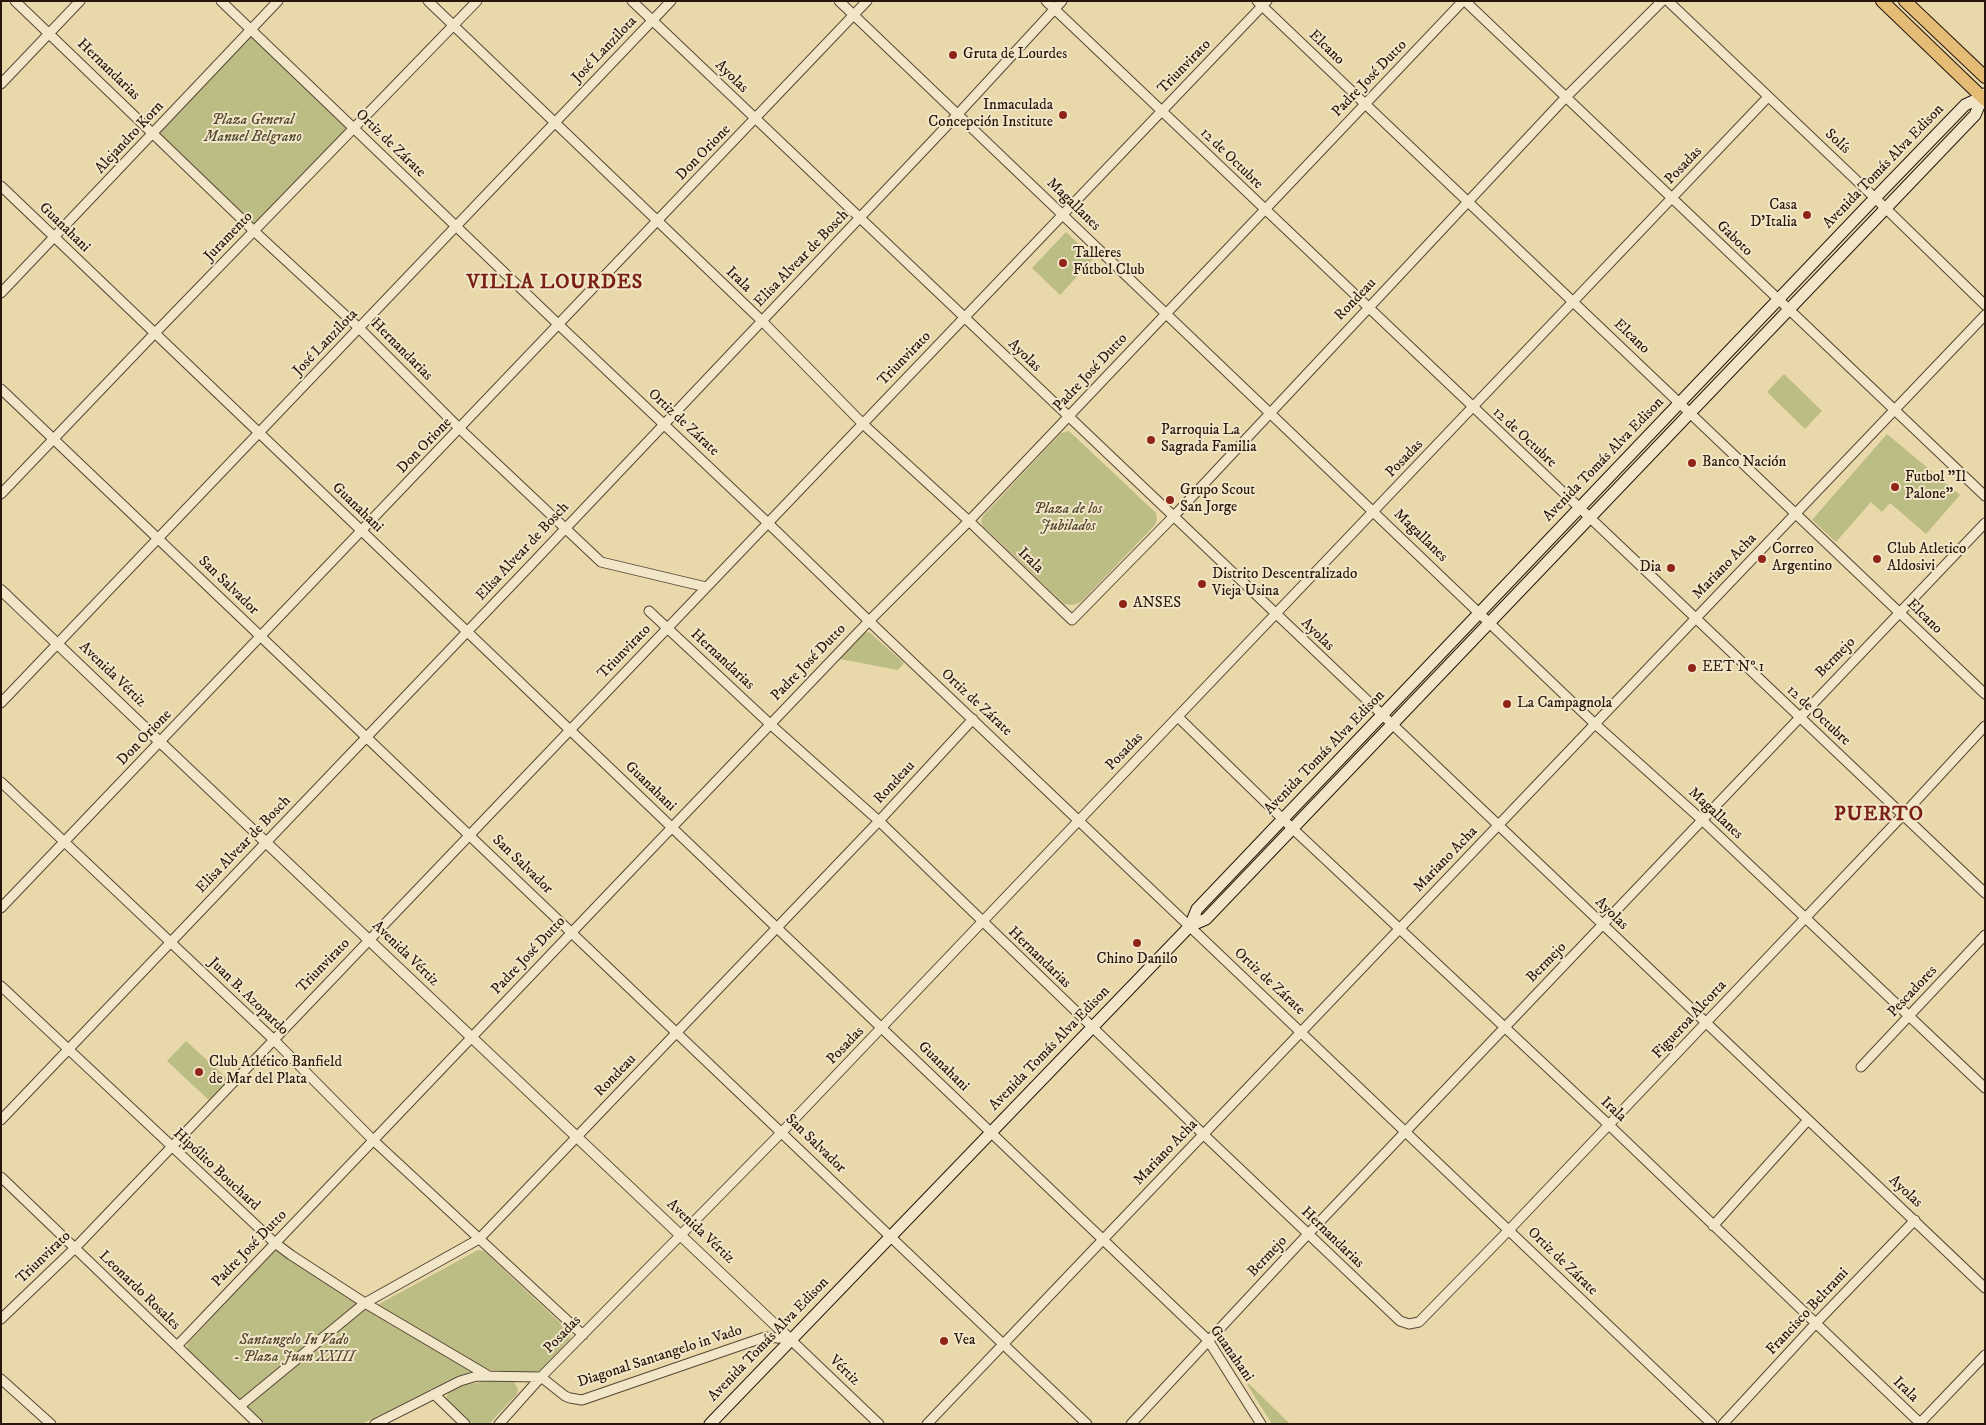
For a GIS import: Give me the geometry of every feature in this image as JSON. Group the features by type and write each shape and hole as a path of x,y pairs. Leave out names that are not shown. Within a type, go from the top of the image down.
{"main road":[{"path":"1882,1 1984,96"},
{"path":"1906,1 1985,77"},
{"name":"Avenida Tomás Alva Edison","path":"710,1424 1190,926 1197,909 1875,198 1965,105 1984,96"},
{"name":"Avenida Tomás Alva Edison","path":"1190,926 1206,919 1975,115 1984,96"}],"street":[{"name":"Hernandarias","path":"15,1 254,231 359,328 460,429 601,562 706,587"},
{"path":"1,84 80,1"},
{"name":"Ortiz de Zárate","path":"221,1 1712,1424"},
{"name":"Alejandro Korn","path":"1,294 278,1"},
{"name":"Irala","path":"428,1 762,321 863,424 969,521 1072,620"},
{"name":"Juramento","path":"1,494 154,333 477,1"},
{"name":"Ayolas","path":"632,1 1985,1288"},
{"name":"José Lanzilota","path":"1,703 670,1"},
{"name":"Magallanes","path":"839,1 1594,723 1702,820 1985,1088"},
{"name":"Don Orione","path":"1,908 262,637 867,1"},
{"name":"12 de Octubre","path":"1046,1 1264,210 1985,892"},
{"name":"Elisa Alvear de Bosch","path":"1,1120 762,321 1062,1"},
{"name":"Gaboto","path":"1464,1 1985,496"},
{"name":"Padre José Dutto","path":"177,1346 770,724 969,521 1464,1"},
{"name":"Rondeau","path":"1072,620 1173,517 1469,203 1566,97 1662,1"},
{"name":"Solís","path":"1668,1 1985,305"},
{"name":"Elcano","path":"1262,3 1365,104 1985,694"},
{"name":"Triunvirato","path":"1,1319 74,1249 170,1146 1063,215 1262,3"},
{"name":"Posadas","path":"499,1424 541,1377 882,1028 1768,97"},
{"name":"Guanahani","path":"1,186 1208,1340 1261,1424"},
{"name":"Mariano Acha","path":"927,1424 1985,315"},
{"name":"San Salvador","path":"1,389 891,1235 1087,1424"},
{"name":"Bermejo","path":"1131,1424 1308,1234 1985,523"},
{"name":"Avenida Vértiz","path":"1,590 576,1138 682,1234 790,1339"},
{"name":"Hernandarias","path":"649,611 770,724 879,821 1202,1134 1400,1321 1409,1324"},
{"name":"Irala","path":"1178,717 1292,828 1610,1125 1920,1423"},
{"name":"Rondeau","path":"240,1406 365,1303 479,1239 879,821 973,719"},
{"name":"Figueroa Alcorta","path":"1409,1324 1419,1322 1510,1230 1985,726"},
{"name":"Juan B. Azopardo","path":"1,782 273,1039 373,1140 583,1335"},
{"name":"Pescadores","path":"1861,1067 1985,935"},
{"name":"Hipólito Bouchard","path":"1,986 275,1243 290,1255 365,1303 487,1375"},
{"path":"1713,1226 1808,1120"},
{"name":"Leonardo Rosales","path":"1,1177 240,1406 254,1423"},
{"name":"Francisco Beltrami","path":"1722,1424 1915,1220"},
{"name":"Diagonal Santangelo in Vado","path":"541,1377 565,1396 582,1400 765,1337 790,1339"},
{"name":"Vértiz","path":"790,1339 879,1424"},
{"path":"1920,1423 1985,1355"},
{"path":"375,1424 460,1381 487,1375 541,1377"},
{"path":"1,1379 51,1424"},
{"path":"434,1394 465,1424"}],"green space":[{"name":"Plaza General Manuel Belgrano","path":"251,30 353,127 254,231 154,133"},
{"name":"Talleres Fútbol Club","path":"1066,232 1094,258 1060,295 1032,268"},
{"path":"1784,374 1822,411 1805,429 1767,392"},
{"name":"Plaza de los Jubilados","path":"1069,431 1156,513 1157,519 1155,525 1081,602 1073,605 1064,604 983,526 981,521 983,516 1061,433"},
{"name":"Futbol \"Il Palone\"","path":"1887,434 1960,495 1926,534 1890,503 1882,512 1871,502 1836,542 1812,520"},
{"path":"869,632 904,663 898,670 840,659 864,633"},
{"name":"Club Atlético Banfield de Mar del Plata","path":"186,1041 231,1082 212,1103 167,1061"},
{"name":"Santangelo In Vado - Plaza Juan XXIII","path":"478,1250 484,1251 571,1333 570,1339 540,1371 531,1373 489,1370 468,1373 455,1377 362,1424 266,1424 187,1349 188,1343 274,1251 280,1252 368,1310"},
{"path":"1243,1378 1290,1424 1272,1424"},
{"path":"490,1380 514,1382 518,1389 517,1394 489,1424 472,1424 446,1399 448,1393 461,1386"}],"place":[{"name":"Gruta de Lourdes","path":"953,55"},
{"name":"Inmaculada Concepción Institute","path":"1063,115"},
{"name":"Casa D'Italia","path":"1807,215"},
{"name":"Talleres Fútbol Club","path":"1063,263"},
{"name":"Parroquia La Sagrada Familia","path":"1151,440"},
{"name":"Banco Nación","path":"1692,463"},
{"name":"Futbol \"Il Palone\"","path":"1895,487"},
{"name":"Grupo Scout San Jorge","path":"1170,500"},
{"name":"Correo Argentino","path":"1762,559"},
{"name":"Club Atletico Aldosivi","path":"1877,559"},
{"name":"Dia","path":"1671,568"},
{"name":"Distrito Descentralizado Vieja Usina","path":"1202,584"},
{"name":"ANSES","path":"1123,604"},
{"name":"EET Nº 1","path":"1692,668"},
{"name":"La Campagnola","path":"1507,704"},
{"name":"Chino Danilo","path":"1137,943"},
{"name":"Club Atlético Banfield de Mar del Plata","path":"199,1072"},
{"name":"Vea","path":"944,1341"}],"district":[{"name":"VILLA LOURDES","path":"555,284"},
{"name":"PUERTO","path":"1879,816"}]}
